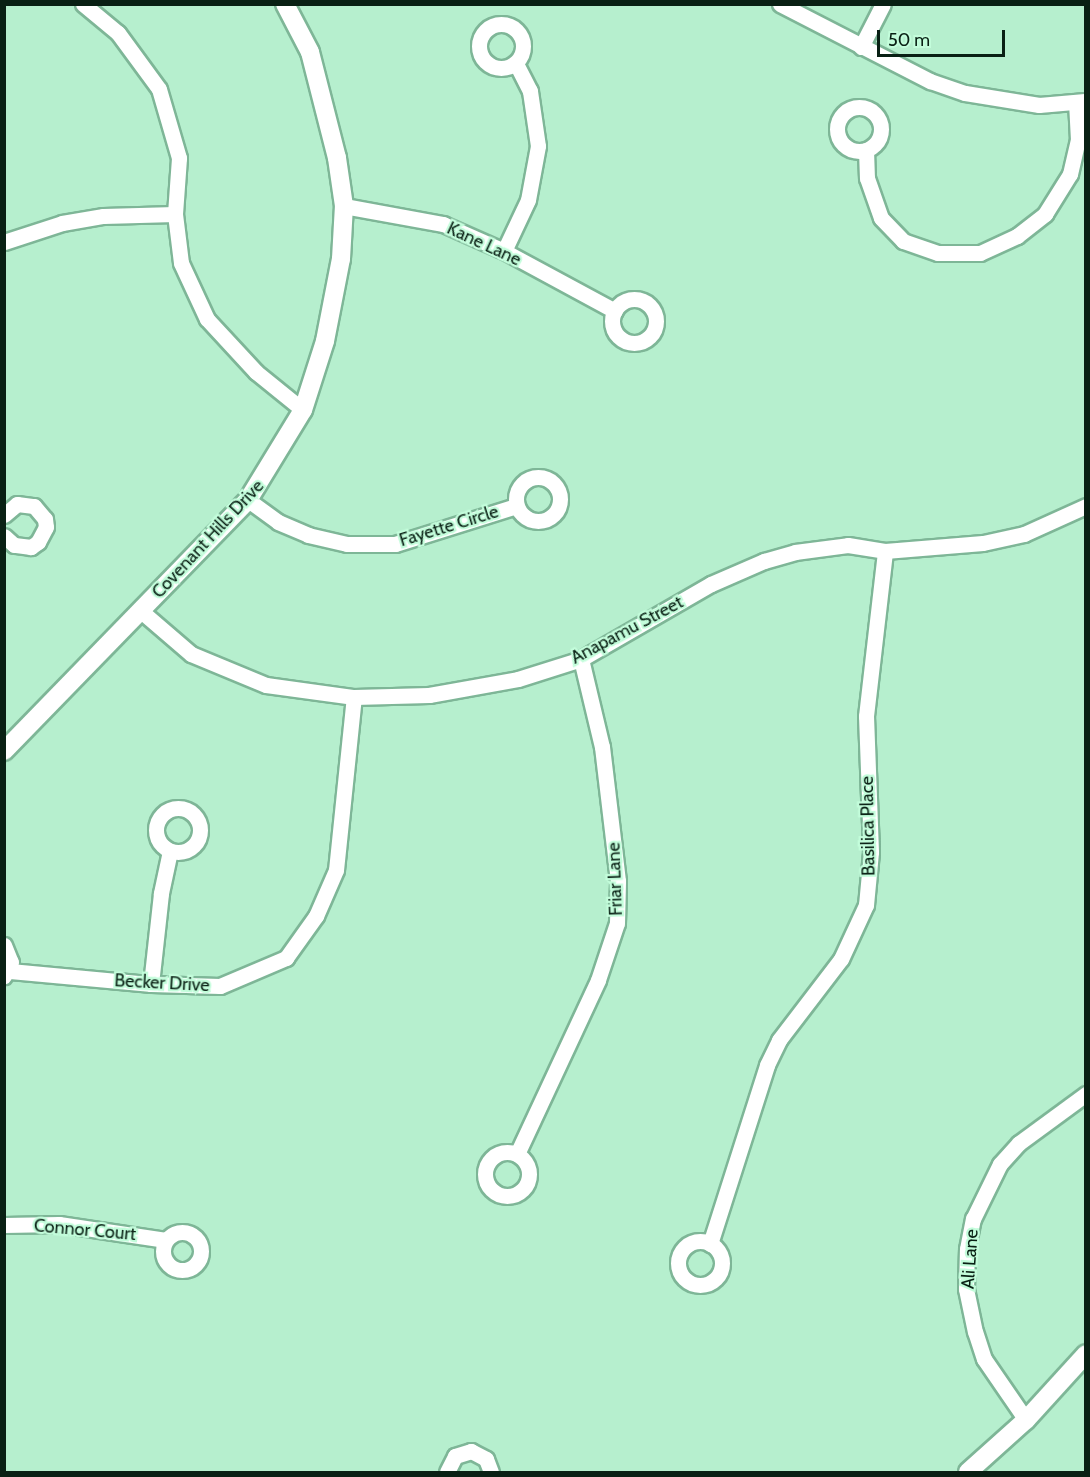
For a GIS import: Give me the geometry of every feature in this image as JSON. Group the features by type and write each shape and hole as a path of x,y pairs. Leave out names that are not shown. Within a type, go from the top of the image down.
{"street":[{"path":"83,4 118,33 159,89 179,158 175,214 181,263 207,319 256,372 303,410"},
{"name":"Covenant Hills Drive","path":"4,751 248,500 303,410 325,341 341,259 344,206 336,158 310,52 285,4"},
{"path":"780,4 861,47 965,93 1039,105 1081,102 1078,140 1070,174 1046,214 1017,236 980,253 938,253 903,241 881,218 867,178 866,150"},
{"path":"861,47 883,4"},
{"path":"504,250 528,200 538,146 530,91 516,63"},
{"name":"Kane Lane","path":"344,206 443,224 504,250 615,311"},
{"path":"4,242 62,224 103,216 175,214"},
{"name":"Fayette Circle","path":"248,500 288,526 347,544 395,544 516,506"},
{"path":"4,515 17,504 34,506 41,511 46,527 38,542 31,547 14,545 4,536"},
{"name":"Anapamu Street","path":"141,611 191,654 266,685 354,697 429,695 518,679 581,659 711,584 764,561 848,545 885,551 983,543 1014,537 1086,506"},
{"name":"Basilica Place","path":"710,1244 767,1065 779,1040 841,959 866,905 871,852 866,716 885,551"},
{"name":"Friar Lane","path":"517,1154 598,980 617,923 618,881 602,747 581,659"},
{"name":"Becker Drive","path":"4,945 10,953 7,974 151,984 219,986 286,958 316,916 336,870 354,697"},
{"path":"151,984 161,893 170,851"},
{"name":"Ali Lane","path":"1026,1420 984,1359 975,1332 966,1289 967,1249 973,1219 1000,1164 1019,1143 1086,1094"},
{"name":"Connor Court","path":"4,1225 69,1225 166,1240"},
{"path":"968,1473 1026,1420 1086,1354"},
{"path":"447,1473 455,1456 471,1451 486,1459 491,1473"}]}
